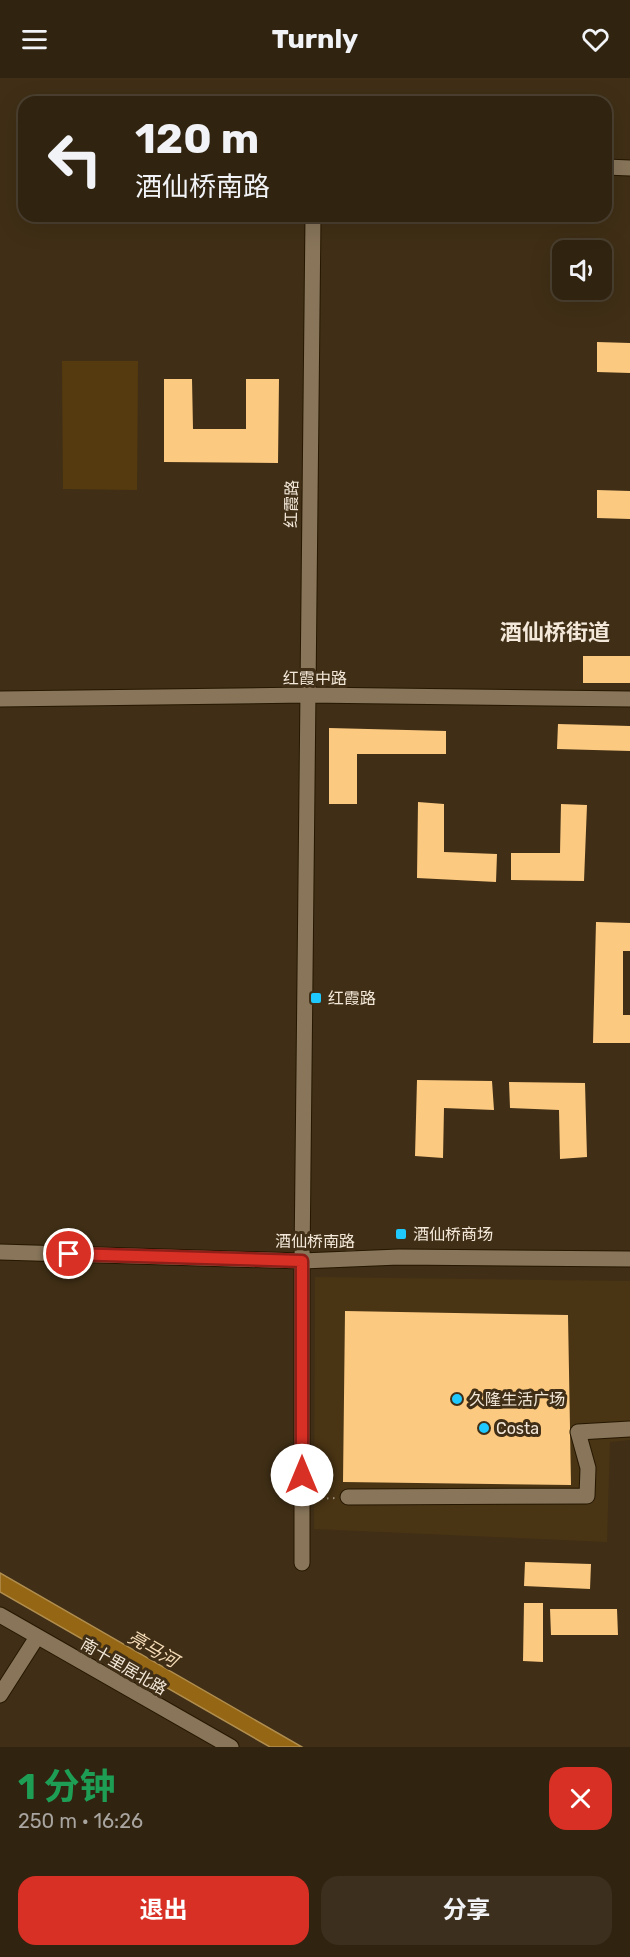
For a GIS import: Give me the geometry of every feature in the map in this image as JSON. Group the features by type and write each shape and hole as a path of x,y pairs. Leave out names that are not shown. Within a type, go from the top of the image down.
{"street":[{"path":"612,167 630,168"},
{"name":"红霞路","path":"302,1563 302,1261 313,222"},
{"name":"红霞中路","path":"0,699 307,695 630,699"},
{"name":"酒仙桥南路","path":"0,1252 302,1261 399,1257 630,1259"},
{"path":"348,1497 587,1496 588,1468 578,1432 630,1429"},
{"name":"南十里居北路","path":"0,1615 231,1747"},
{"path":"0,1695 38,1637"}],"path":[{"path":"302,1499 348,1497"}],"shaded area":[{"path":"62,361 138,361 137,490 63,489"},
{"name":"久隆生活广场","path":"315,1277 630,1281 630,1440 610,1442 607,1542 314,1529"},
{"path":"0,1573 302,1747 270,1747 0,1592"}],"building":[{"path":"597,342 630,343 630,373 597,372"},
{"path":"164,379 192,379 193,429 246,429 246,379 279,379 278,463 164,462"},
{"path":"597,490 630,491 630,519 597,518"},
{"path":"583,656 630,656 630,683 583,683"},
{"path":"558,724 630,726 630,751 557,749"},
{"path":"329,728 446,731 446,754 357,754 357,804 329,804"},
{"path":"418,802 444,804 444,852 497,854 496,882 417,878"},
{"path":"561,804 587,805 584,881 511,880 511,853 560,853"},
{"path":"596,922 630,923 630,951 623,951 623,1015 630,1015 630,1043 593,1043"},
{"path":"417,1080 492,1081 494,1110 444,1108 443,1158 415,1156"},
{"path":"509,1082 585,1083 587,1157 560,1159 559,1110 510,1108"},
{"name":"久隆生活广场","path":"345,1311 568,1315 571,1485 343,1482"},
{"path":"525,1562 591,1564 590,1589 524,1586"},
{"path":"524,1603 543,1603 543,1662 523,1661"},
{"path":"550,1609 617,1609 618,1635 551,1635"}],"place":[{"name":"红霞路","path":"316,998"},
{"name":"酒仙桥商场","path":"401,1234"},
{"name":"久隆生活广场","path":"457,1399"},
{"name":"Costa","path":"484,1428"}],"district":[{"name":"酒仙桥街道","path":"555,632"}],"route":[{"path":"69,1254 302,1261 302,1475"}],"water label":[{"name":"亮马河","path":"153,1649"}]}
